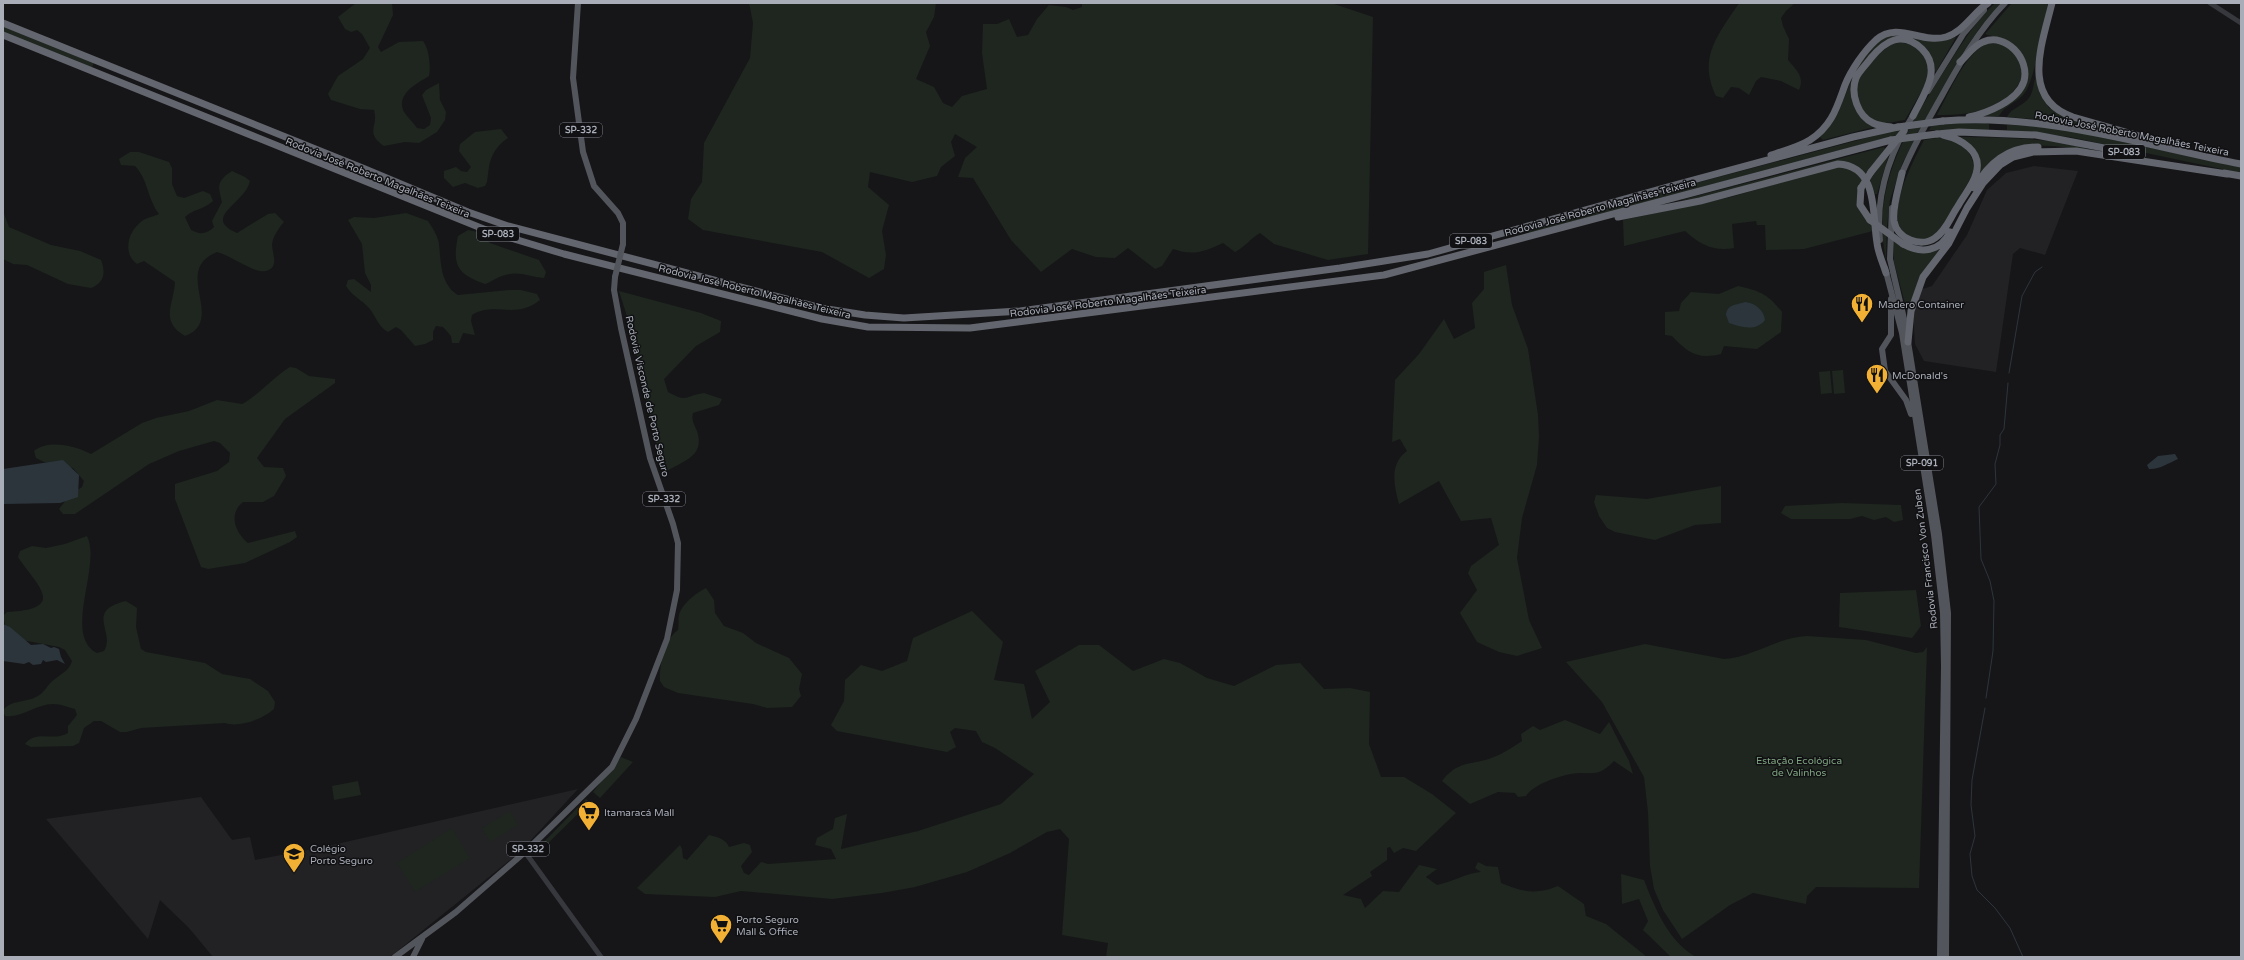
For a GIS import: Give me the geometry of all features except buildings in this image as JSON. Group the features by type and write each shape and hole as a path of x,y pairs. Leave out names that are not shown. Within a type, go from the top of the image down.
{"highway":[{"path":"1710,176 1796,147 1816,136 1835,114 1850,74 1872,45 1884,35 1900,32 1931,39 1946,37 1958,31 1988,3"},
{"path":"2052,3 2039,72 2042,92 2054,108 2073,117 2228,162"},
{"name":"Rodovia José Roberto Magalhães Teixeira","path":"3,23 468,212 558,240 821,308 865,315 934,317 1020,311 1340,268 1428,254 1853,137 1946,121 2014,121 2061,127 2241,164"},
{"name":"Rodovia José Roberto Magalhães Teixeira","path":"3,35 298,155 361,178 444,214 509,238 845,324 902,329 970,328 1035,321 1384,275 1891,140 1937,134 1980,132 2056,137 2241,176"},
{"path":"1913,116 1932,76 1931,64 1926,53 1913,43 1902,40 1889,41 1879,48 1860,72 1855,83 1854,95 1859,110 1868,120 1879,125 1901,129 1860,188 1860,205 1870,220 1903,244 1923,251 1941,244 1985,170 2004,154 2028,147 2076,151 2228,174"},
{"path":"1946,121 1976,115 1990,110 2014,95 2024,81 2024,68 2020,56 2013,48 2003,42 1983,41 1960,62"},
{"path":"1902,173 1894,216 1896,226 1902,235 1914,242 1922,243 1933,240 1942,232 1973,182 1977,169 1973,152 1966,144 1957,138 1937,134"},
{"path":"1908,342 1911,311 1919,283 1949,243 1967,208 1988,177 2006,161 2027,153 2076,151"},
{"path":"1565,227 1700,201 1838,164 1844,164 1859,173 1869,186 1873,198 1878,250 1886,272"}],"main road":[{"name":"Rodovia Visconde de Porto Seguro","path":"396,957 402,950 427,935 525,852 612,766 650,686 662,652 677,590 678,564 676,534 650,458 614,290 615,277 623,244 623,223 618,213 594,186 583,152 573,78 578,3"},
{"name":"Rodovia Francisco Von Zuben","path":"1940,957 1944,666 1943,613 1934,535 1902,333 1880,244 1880,205 1888,170 1901,129 1913,116 1964,33 1991,3"},
{"name":"Rodovia Francisco Von Zuben","path":"1946,957 1948,612 1939,534 1908,342 1891,269 1889,249 1890,213 1902,173 1960,62 1982,29 2005,3"},
{"path":"1891,287 1891,334 1882,349 1885,372 1906,400 1919,441"},
{"name":"SP-332","path":"412,957 416,947 427,935"},
{"path":"402,950 411,952 412,957"}],"street":[{"path":"2210,3 2241,23"},
{"path":"525,852 601,957"}],"shaded area":[{"path":"2034,166 2078,171 2045,255 2020,248 2013,254 1996,372 1924,361 1915,344 1913,313 1919,290 1932,286 1967,235 1987,190 2006,173"},
{"path":"1745,302 1755,305 1761,310 1765,320 1761,324 1748,328 1729,323 1726,315 1728,309"},
{"path":"2175,454 2178,459 2164,466 2149,469 2147,465 2158,456"},
{"path":"63,460 79,475 78,497 60,503 3,504 3,469"},
{"path":"3,624 10,627 31,645 43,644 51,648 54,647 59,649 65,664 57,660 46,662 43,660 41,664 33,665 29,662 24,664 3,661"},
{"name":"Colégio Porto Seguro","path":"578,789 520,852 390,957 213,957 189,928 160,900 148,939 46,819 201,797 232,840 250,837 255,860 328,846"}],"green space":[{"path":"356,3 392,3 393,15 378,47 381,52 399,42 423,41 427,48 430,67 429,76 414,85 406,94 403,98 403,110 417,128 424,129 430,125 431,118 422,95 426,90 439,83 440,100 446,112 445,120 437,132 419,143 405,142 384,146 378,141 373,133 375,121 374,110 360,109 331,100 328,94 338,76 363,59 370,48 362,34 357,30 351,32 345,29 338,17"},
{"path":"749,3 936,3 934,17 926,32 930,46 916,79 934,87 943,103 952,107 962,96 987,89 982,53 983,24 997,24 1009,19 1017,37 1028,35 1037,19 1049,5 1066,7 1073,10 1082,7 1082,3 1331,3 1373,17 1368,254 1328,260 1274,244 1260,233 1235,252 1223,243 1204,251 1193,253 1173,249 1162,266 1155,269 1128,248 1115,258 1096,257 1072,249 1041,272 1011,240 973,178 958,177 965,158 977,147 955,134 951,142 955,156 941,167 937,176 912,182 870,172 868,187 889,205 882,231 886,255 884,269 869,278 822,252 703,230 688,219 691,199 702,182 704,143 750,58 753,23"},
{"path":"1739,3 1795,3 1781,18 1789,39 1788,60 1797,70 1801,81 1799,90 1781,81 1761,77 1756,81 1749,95 1739,88 1731,87 1723,98 1716,96 1711,82 1709,69 1710,58 1713,46 1718,36"},
{"path":"1995,3 2001,3 1979,29 1964,51 1903,162 1890,200 1887,226 1886,260 1883,233 1883,208 1887,184 1904,139 1929,95 1967,36"},
{"path":"2012,3 2048,3 2036,61 2030,83 2023,95 2004,109 1999,116 1984,116 2018,94 2024,61 1995,37 1985,34"},
{"path":"3,26 94,62 92,68 3,33"},
{"path":"1889,35 1947,39 1956,37 1936,72 1920,45 1887,40 1882,43 1858,71 1852,92 1874,127 1823,140 1819,136 1838,113 1855,71 1875,44"},
{"path":"1896,42 1916,47 1926,60 1931,75 1905,120 1881,123 1872,119 1863,110 1858,97 1857,84 1862,72 1870,62"},
{"path":"1988,43 2004,45 2015,53 2020,61 2022,69 2018,85 2005,99 1989,108 1967,113 1937,115 1958,74 1979,48"},
{"path":"2037,70 2039,92 2049,108 2115,131 2116,133 2033,119 2007,117 2011,111 2024,103 2031,95"},
{"path":"1946,123 1985,123 1989,124 1989,130 1929,130 1932,125"},
{"path":"2016,124 2071,131 2241,167 2241,173 2070,137 2007,130 2007,125"},
{"path":"501,129 508,138 496,149 491,158 485,186 478,188 465,183 453,187 444,178 444,171 456,167 461,171 467,172 471,167 459,151 460,144 475,132"},
{"path":"1900,129 1901,134 1529,233 1527,228"},
{"path":"1957,137 2027,139 2067,143 2090,151 2043,146 2028,146 2014,149 2001,154 1989,164 1978,177 1979,165"},
{"path":"1938,138 1952,140 1964,147 1972,158 1974,172 1939,233 1926,240 1910,238 1900,229 1897,218 1898,205 1902,190 1913,161 1924,140"},
{"path":"1884,147 1886,150 1865,175 1848,163 1699,199 1681,200"},
{"path":"1890,151 1877,194 1875,194 1870,180"},
{"path":"130,152 139,152 169,162 172,168 172,184 177,196 184,198 203,191 210,194 213,201 206,206 191,212 185,217 191,230 194,232 203,233 214,227 212,221 222,202 219,188 221,181 232,171 250,181 247,189 224,216 223,221 227,227 237,233 268,214 275,213 284,222 276,232 272,244 274,260 273,266 266,271 256,270 217,252 204,260 198,270 201,319 197,329 185,336 172,324 170,318 175,282 144,261 137,264 129,254 128,248 130,236 133,230 144,220 159,214 152,202 143,177 139,171 135,166 121,165 119,159"},
{"path":"1837,166 1852,169 1862,180 1861,213 1874,227 1873,231 1804,249 1766,250 1765,225 1757,225 1756,221 1732,224 1734,248 1720,249 1707,246 1696,240 1685,231 1624,246 1623,220 1731,197"},
{"path":"3,211 9,227 51,245 80,251 101,260 103,265 103,277 99,283 91,288 68,284 27,265 13,264 3,259"},
{"path":"406,213 428,221 438,241 442,272 448,285 458,295 521,290 537,294 540,300 531,306 522,309 489,310 481,311 472,315 471,321 475,335 463,333 459,343 452,343 451,336 443,327 436,326 433,332 433,340 425,344 415,346 401,330 396,327 388,332 379,324 369,308 351,293 346,286 348,280 354,279 371,292 371,285 365,273 362,244 348,220 354,217 374,218"},
{"path":"468,230 478,232 490,243 539,260 546,272 544,278 523,274 508,274 485,284 468,276 459,267 456,246 458,236"},
{"path":"1893,241 1900,246 1918,252 1923,252 1944,245 1919,278 1909,310 1907,311 1894,262"},
{"path":"1506,265 1512,305 1528,349 1538,415 1539,437 1537,465 1522,518 1517,558 1529,620 1542,648 1517,656 1499,652 1477,642 1460,613 1477,590 1468,573 1471,566 1499,545 1491,518 1461,521 1439,481 1399,504 1394,475 1395,468 1401,456 1407,451 1400,439 1392,442 1395,380 1419,354 1444,319 1454,339 1475,328 1472,303 1484,289 1484,272"},
{"path":"1738,286 1763,294 1777,306 1782,312 1781,332 1757,349 1724,346 1721,354 1713,356 1693,353 1672,336 1665,335 1665,312 1679,311 1681,303 1691,292 1719,294"},
{"path":"619,291 701,313 721,321 720,332 696,346 664,379 668,392 679,397 686,398 704,393 722,399 719,405 693,413 693,420 699,439 696,452 687,460 667,471 663,467 659,458 631,329"},
{"path":"290,367 296,368 309,376 335,379 335,383 285,419 257,458 264,467 283,468 286,476 274,496 263,502 243,502 238,507 236,512 235,523 243,539 248,543 295,531 297,537 290,542 245,563 208,569 201,567 175,499 175,484 217,471 229,462 230,453 220,443 214,441 179,451 149,464 75,514 63,514 59,509 69,496 82,487 84,481 73,468 44,462 36,458 34,451 40,447 47,445 70,446 91,454 142,423 156,418 189,411 217,400 242,404 255,396 277,376"},
{"path":"1843,370 1845,393 1834,394 1832,371"},
{"path":"1830,371 1832,393 1821,394 1819,372"},
{"path":"1721,486 1721,523 1695,525 1655,540 1615,532 1607,528 1599,516 1594,502 1596,495 1647,499"},
{"path":"1842,503 1901,505 1903,520 1894,522 1886,517 1874,520 1862,516 1850,519 1791,519 1781,513 1785,506"},
{"path":"87,536 90,549 90,564 82,616 83,631 87,644 97,653 104,651 107,644 107,637 104,616 107,610 113,605 126,601 137,608 136,627 141,649 146,652 205,663 222,674 250,679 268,691 275,702 274,709 251,722 237,724 225,723 141,728 127,732 120,732 101,721 94,721 84,728 79,743 73,746 31,747 25,744 34,737 57,736 68,733 68,726 77,715 75,709 56,704 41,706 12,716 5,716 3,711 9,705 34,698 41,694 52,681 67,670 72,661 65,650 59,647 22,640 5,625 3,616 7,612 26,610 37,606 42,601 42,594 39,586 18,557 20,551 32,546 46,548 65,544"},
{"path":"706,588 714,600 715,613 724,626 743,633 756,643 789,658 802,674 799,689 801,696 792,707 767,708 753,704 678,693 664,687 660,681 660,675 666,646 673,634 678,630 679,617 683,607 690,599"},
{"path":"1916,590 1921,626 1912,638 1839,627 1840,593"},
{"path":"972,611 1003,642 994,680 1024,684 1032,719 1050,702 1035,671 1079,645 1099,645 1133,671 1164,659 1180,663 1207,678 1234,686 1276,665 1300,663 1324,689 1350,688 1370,692 1369,744 1381,777 1404,777 1432,794 1456,813 1416,851 1403,848 1394,853 1390,847 1387,848 1387,860 1370,872 1372,876 1343,895 1361,899 1365,908 1383,891 1399,892 1419,865 1437,869 1426,877 1437,885 1481,872 1475,868 1478,862 1486,866 1498,867 1501,883 1516,889 1543,891 1558,886 1584,904 1586,916 1606,924 1647,957 1106,957 1108,943 1062,935 1069,839 1060,829 1047,832 1010,853 967,872 915,887 882,893 832,899 741,891 715,897 645,894 637,888 680,845 683,858 687,860 709,835 723,840 729,847 744,843 750,845 752,852 741,866 744,873 749,875 761,862 768,864 836,859 831,849 815,845 817,838 833,829 835,818 847,814 841,849 918,831 1001,804 1034,774 995,748 982,742 976,731 955,728 950,732 956,747 947,752 837,731 831,725 844,701 845,680 861,665 882,671 907,661 913,638"},
{"name":"Estação Ecológica de Valinhos","path":"1807,636 1866,640 1916,653 1923,652 1927,647 1919,888 1816,887 1807,896 1806,904 1753,893 1730,905 1682,939 1663,910 1654,889 1650,866 1648,812 1644,777 1602,702 1566,662 1645,644 1724,659 1745,655 1796,637"},
{"path":"1565,720 1600,734 1609,722 1629,761 1633,774 1614,761 1608,767 1598,772 1571,774 1546,782 1534,788 1526,796 1518,797 1515,793 1498,792 1470,804 1442,781 1454,769 1460,766 1486,760 1508,750 1522,741 1521,734 1533,726 1540,730"},
{"path":"621,757 633,762 600,798 593,792"},
{"path":"358,781 361,795 334,800 332,786"},
{"path":"586,799 590,802 534,857 532,854"},
{"path":"510,811 518,825 490,842 482,828"},
{"path":"452,828 470,858 415,892 397,863"},
{"path":"1621,874 1644,880 1653,902 1670,933 1686,950 1696,957 1671,957 1643,930 1648,921 1639,899 1622,904"}],"waterway":[{"path":"2009,373 2022,296 2035,272 2042,267"},
{"path":"1986,698 1993,651 1994,601 1990,581 1981,559 1979,507 1996,484 1995,464 2000,445 2000,435 2004,429 2008,383"},
{"path":"1985,708 1972,780 1971,805 1975,836 1970,854 1972,876 1977,890 1995,908 2010,928 2023,957"}],"place":[{"name":"Madero Container","path":"1862,324"},
{"name":"McDonald's","path":"1877,394"},
{"name":"Itamaracá Mall","path":"589,832"},
{"name":"Colégio Porto Seguro","path":"294,874"},
{"name":"Porto Seguro Mall & Office","path":"721,944"}]}
